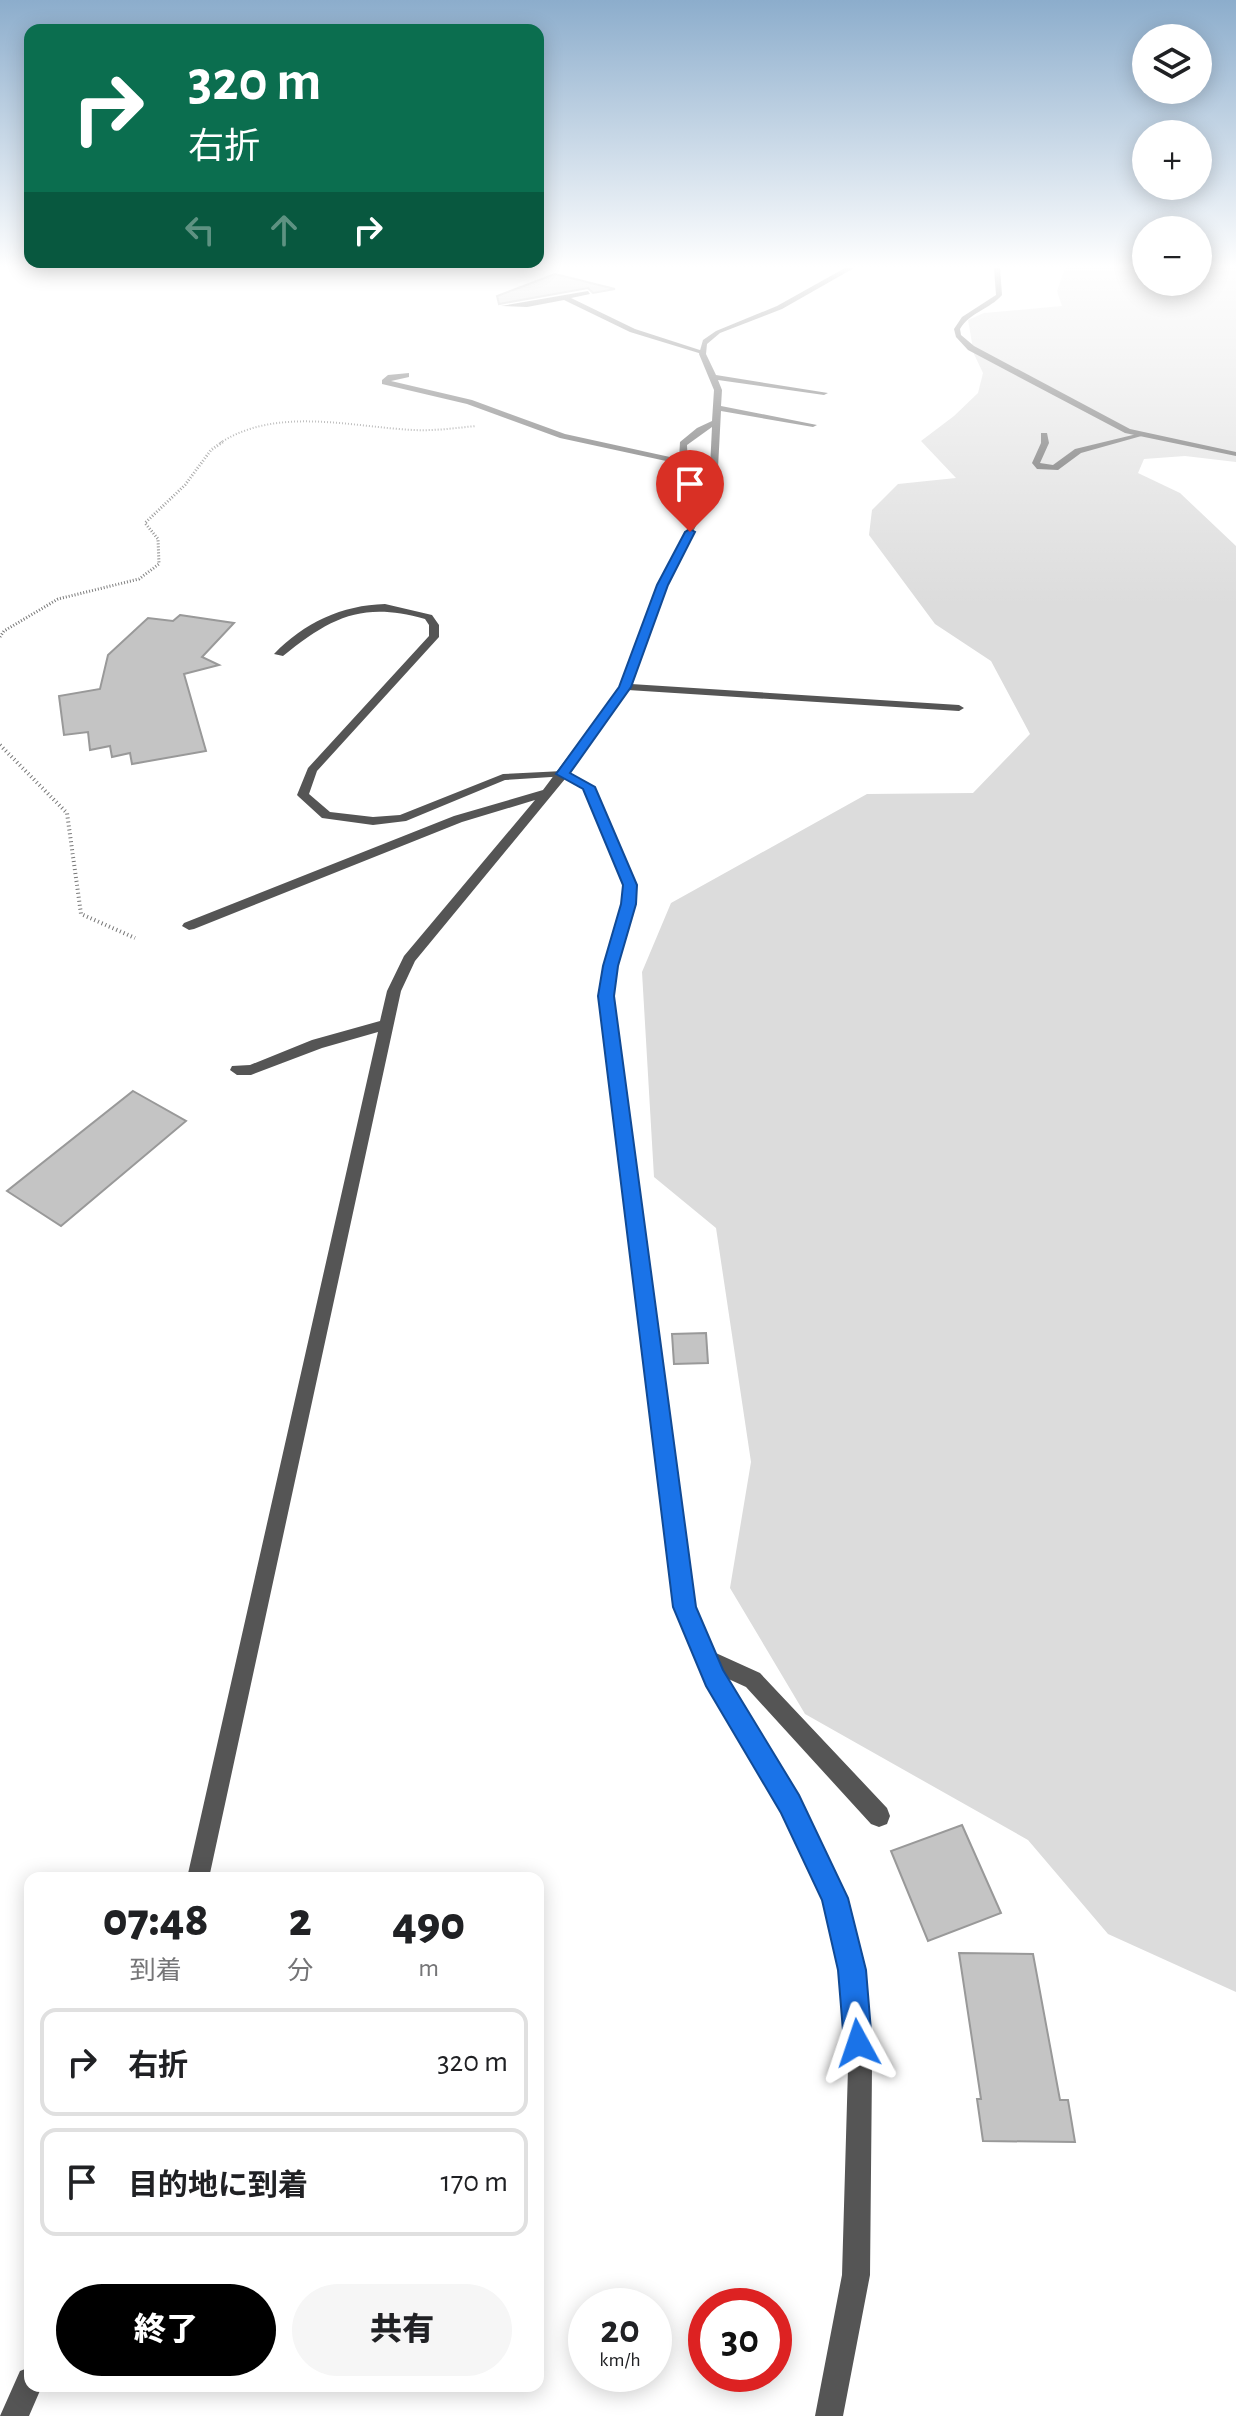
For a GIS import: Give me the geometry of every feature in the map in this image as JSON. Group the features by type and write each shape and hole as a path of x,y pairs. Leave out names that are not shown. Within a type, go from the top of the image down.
{"street":[{"path":"387,381 469,402 563,436 681,462"},
{"path":"199,1872 394,991 409,959 563,774 625,687 662,585 708,493 714,468 715,381"},
{"path":"741,381 824,393"},
{"path":"1030,381 1141,435 1236,454"},
{"path":"708,493 691,479 681,462 683,444 717,415 813,425"},
{"path":"1044,435 1045,443 1036,463 1040,467 1052,468 1078,451 1141,435"},
{"path":"279,654 307,630 345,610 393,607 429,617 434,625 434,637 312,770 303,795 326,815 373,821 402,818 503,777 563,774 588,787 630,885 629,904 610,966 606,996 684,1607 715,1678 790,1804 834,1898 852,1970 860,2068 856,2275 829,2416"},
{"path":"625,687 959,708"},
{"path":"189,926 458,819 547,792"},
{"path":"237,1070 251,1070 317,1044 385,1025"},
{"path":"707,1659 753,1680 879,1816"},
{"path":"14,2416 25,2392"}],"path":[{"path":"0,637 4,631 58,599 139,579 159,564 158,539 145,523 155,508 183,487 215,446 238,433 267,425 303,422 417,430 521,421"},
{"path":"0,745 67,813 81,914 135,938"}],"shaded area":[{"path":"981,381 1236,381 1236,462 1185,456 1144,459 1138,473 1180,493 1236,546 1236,1992 1108,1934 1028,1840 805,1714 730,1588 751,1462 716,1228 654,1177 642,972 671,903 867,794 973,793 1030,734 991,661 935,624 869,535 872,510 898,484 956,478 921,441 978,393"}],"building":[{"path":"180,615 234,623 202,657 219,665 184,674 206,751 132,764 130,753 112,757 110,746 90,750 88,732 64,735 59,696 100,689 108,655 148,618 173,621"},
{"path":"133,1091 186,1121 61,1226 7,1191"},
{"path":"706,1333 708,1363 674,1364 672,1334"},
{"path":"962,1825 1001,1913 928,1941 891,1851"},
{"path":"959,1953 1033,1954 1060,2100 1068,2100 1075,2142 983,2141 977,2099 981,2099"}],"route":[{"path":"690,532 662,585 625,687 563,774 588,787 630,885 629,904 610,966 606,996 613,1070 684,1607 715,1678 790,1804 834,1898 852,1970 858,2043"}]}
